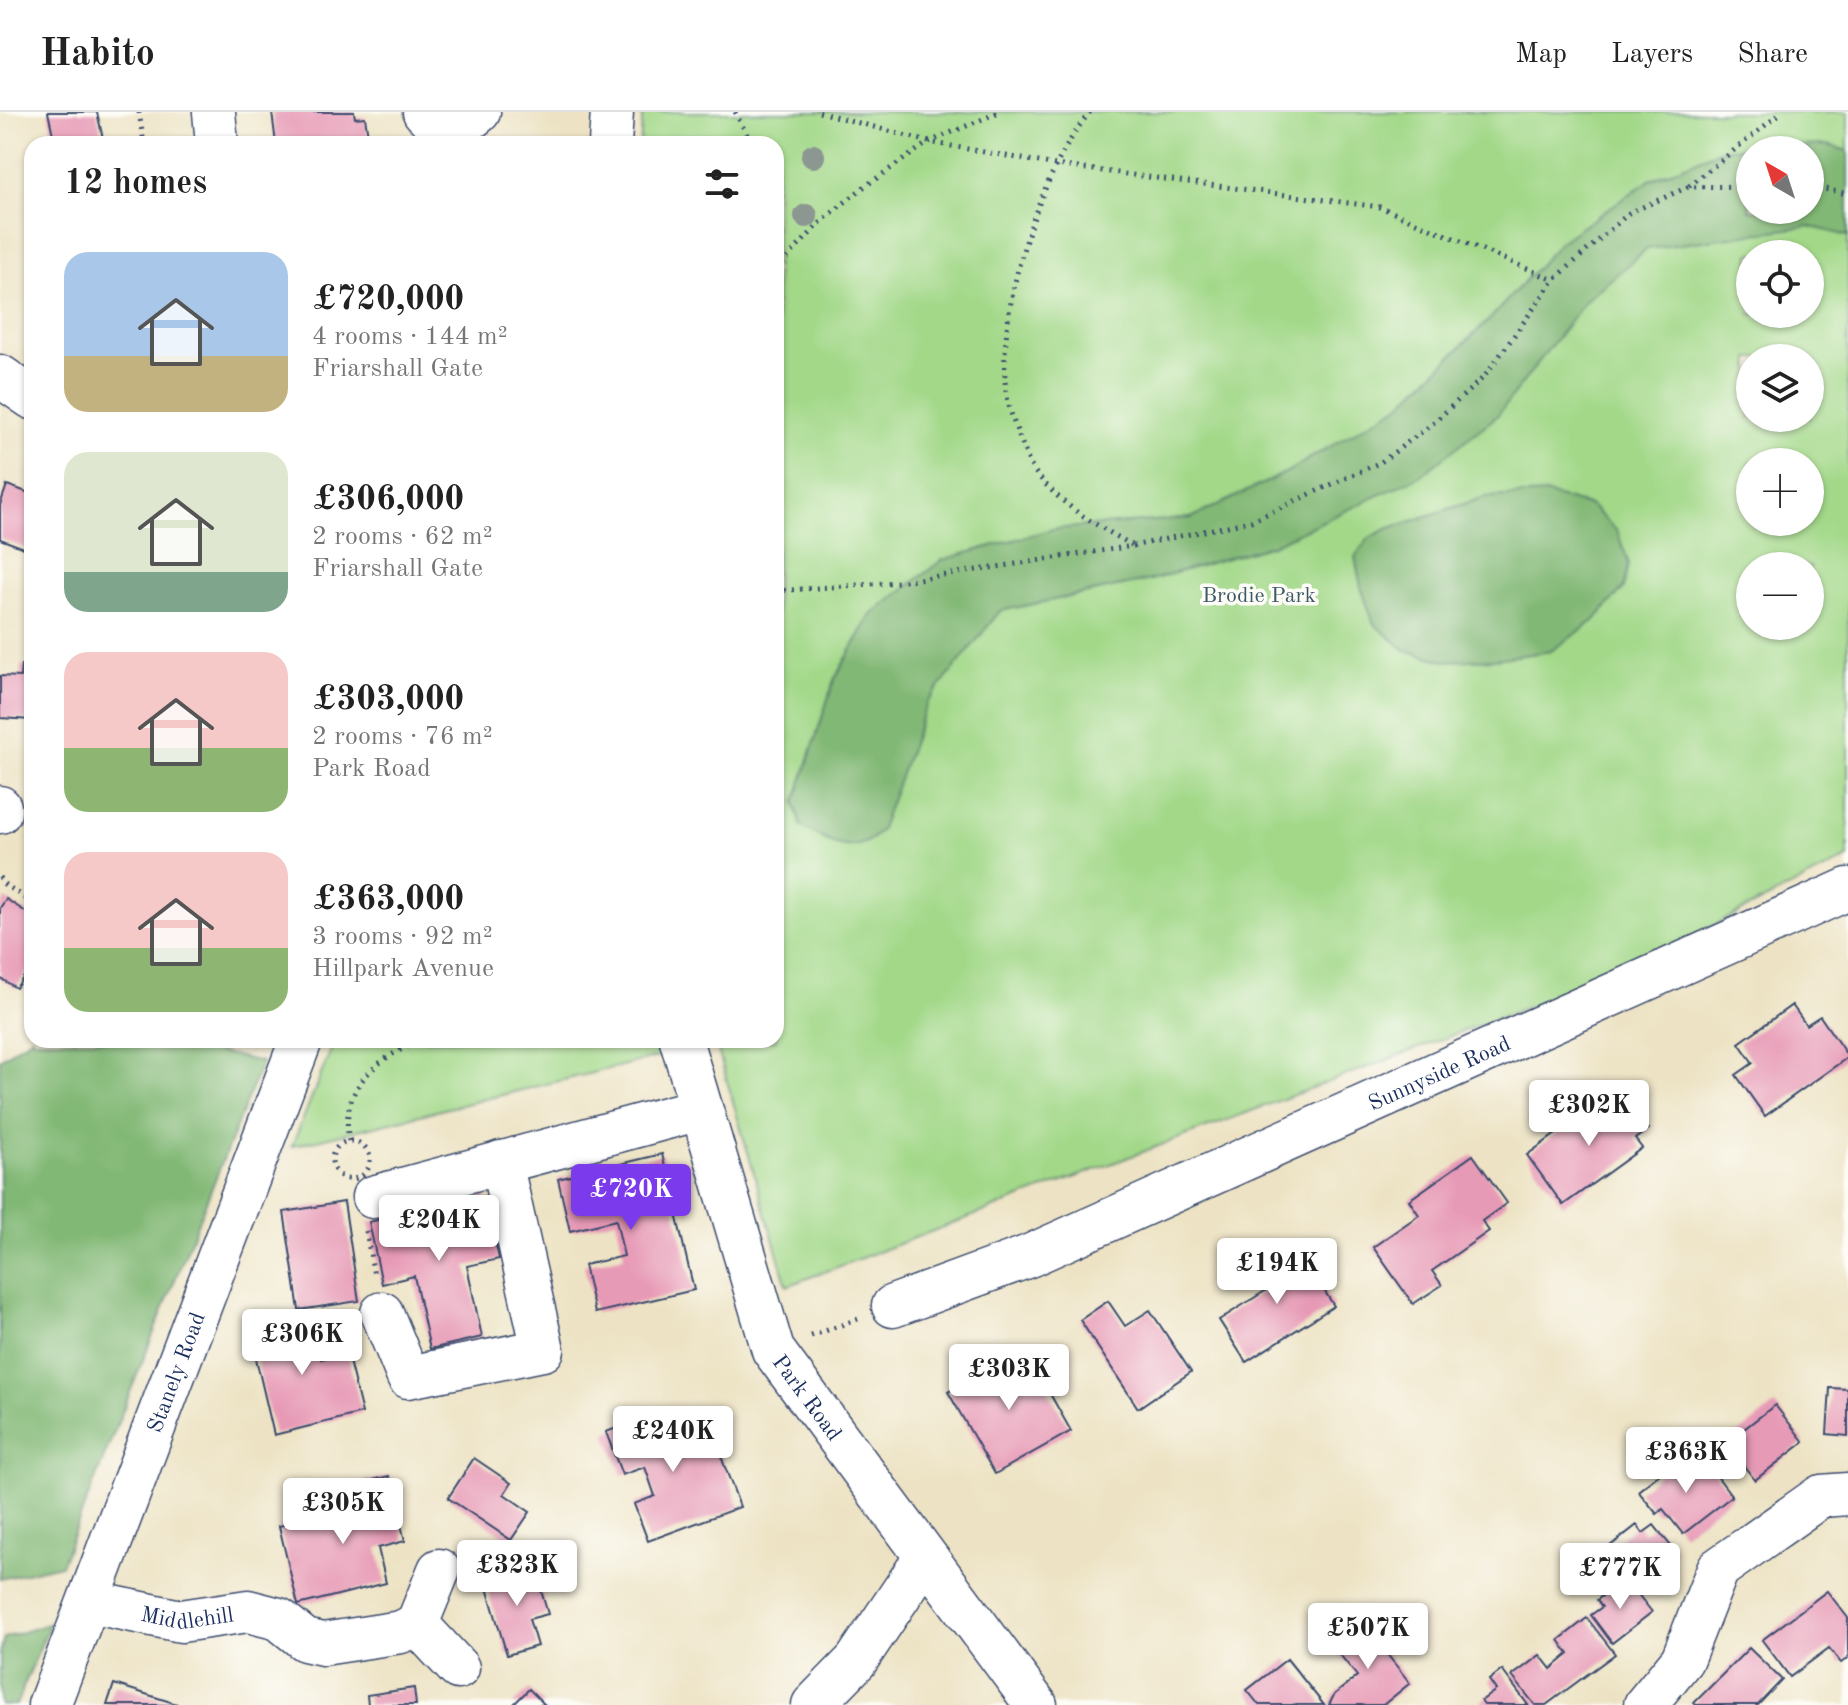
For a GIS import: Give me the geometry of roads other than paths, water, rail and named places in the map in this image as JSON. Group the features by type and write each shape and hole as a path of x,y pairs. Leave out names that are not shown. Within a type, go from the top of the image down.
{"street":[{"path":"214,112 216,136"},
{"path":"610,136 612,112"},
{"path":"0,376 24,392"},
{"name":"Sunnyside Road","path":"893,1306 1029,1256 1848,889"},
{"name":"Stanely Road","path":"49,1705 298,1048"},
{"name":"Park Road","path":"683,1048 773,1350 1036,1705"},
{"path":"373,1197 700,1109"},
{"path":"382,1313 408,1377 543,1350 501,1162"},
{"path":"1645,1705 1682,1660 1718,1569 1821,1496 1848,1494"},
{"path":"813,1705 856,1661 925,1558"},
{"path":"439,1570 417,1624 458,1668"},
{"name":"Middlehill","path":"89,1602 181,1621 248,1611 279,1619 305,1640 323,1644 401,1632 417,1624"}],"park label":[{"name":"Brodie Park","path":"1259,594"}]}
